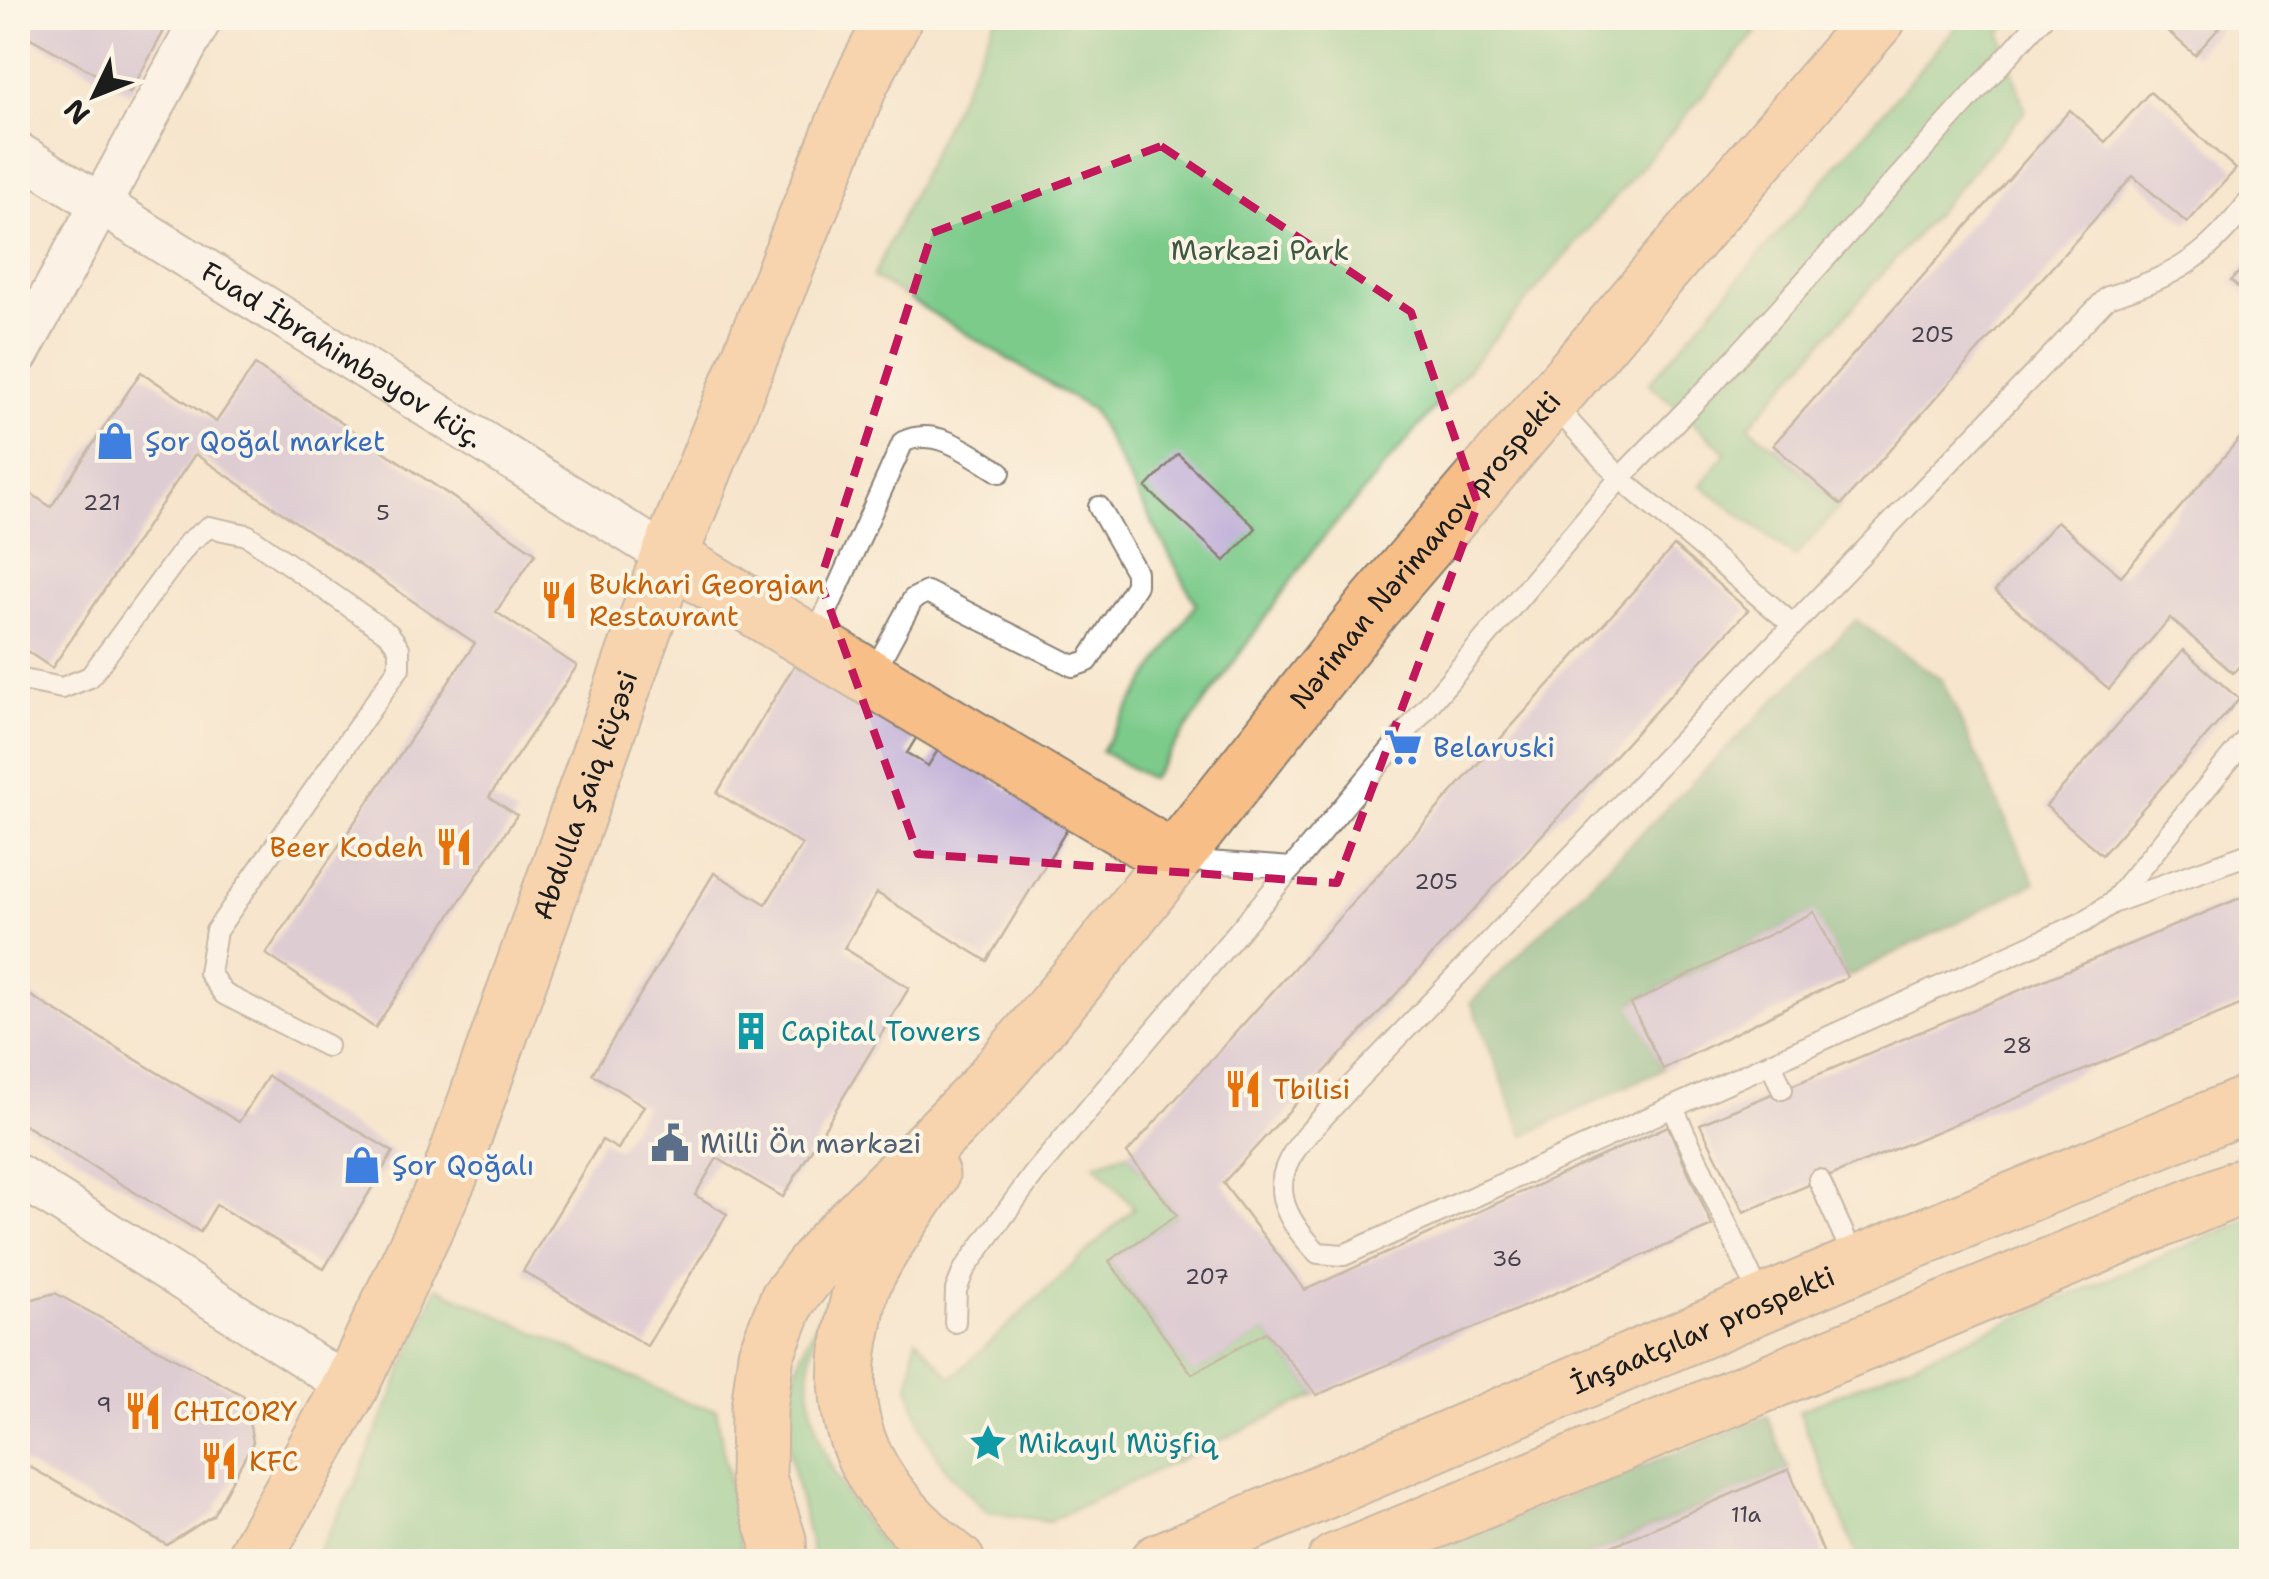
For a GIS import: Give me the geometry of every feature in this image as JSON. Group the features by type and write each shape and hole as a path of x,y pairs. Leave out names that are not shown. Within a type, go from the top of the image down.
{"main road":[{"name":"Abdulla Şaiq küçəsi","path":"252,1562 350,1387 450,1175 669,557 861,82 894,18"},
{"name":"Nəriman Nərimanov prospekti","path":"983,1092 1374,606 1878,18"},
{"path":"669,557 1173,859"},
{"path":"779,1562 778,1540 758,1478 758,1409 766,1354 788,1299 828,1248 983,1092"},
{"path":"956,1562 916,1530 882,1488 856,1442 847,1398 848,1350 862,1286 983,1092"},
{"name":"İnşaatçılar prospekti","path":"1158,1562 1857,1264 2252,1102"},
{"path":"1335,1562 2252,1182"}],"street":[{"path":"18,355 202,18"},
{"name":"Fuad İbrahimbəyov küç.","path":"18,153 669,557"},
{"path":"18,1176 350,1387"}],"lane":[{"path":"955,1322 956,1290 964,1270 1034,1174 1620,478 1710,386 2042,18"},
{"path":"2252,198 2217,244 2166,278 2108,297 1792,624 1343,1096 1288,1160 1280,1180 1281,1204 1298,1233 1318,1253 1344,1255 2084,922 2112,904 2252,853"},
{"path":"1549,399 1620,478 1792,624"},
{"path":"812,644 904,442 917,435 938,437 1000,472"},
{"path":"870,679 913,599 928,592 1072,666 1088,662 1136,585 1136,572 1100,507"},
{"path":"18,680 62,688 90,678 189,542 209,527 247,534 389,634 399,648 399,668 216,930 209,973 224,994 327,1046"},
{"path":"2112,904 2252,732"},
{"path":"1173,859 1292,868"},
{"path":"1771,1063 1782,1090"},
{"path":"1672,1108 1762,1304"},
{"path":"1819,1180 1857,1264"}],"highlighted area":[{"path":"1161,146 1411,312 1478,504 1337,883 918,854 820,581 932,233"}],"green space":[{"name":"Mərkəzi Park","path":"996,18 1769,18 1313,550 1151,779 1101,751 1196,604 1092,410 873,277"},
{"path":"1964,18 2014,18 2001,33 2025,111 1749,426 1841,505 1795,557 1701,485 1726,452 1649,383"},
{"path":"1856,620 1942,680 2035,883 1847,977 1813,913 1632,1003 1663,1069 1524,1136 1471,1002"},
{"path":"1127,1153 1177,1215 1109,1262 1192,1373 1266,1332 1317,1395 1049,1521 987,1512 947,1471 924,1433 909,1389 916,1338 952,1378 1134,1208 1095,1164"},
{"path":"2251,1218 2251,1561 1859,1561 1799,1411"},
{"path":"843,1276 814,1339 809,1370 811,1401 817,1431 842,1487 895,1561 813,1561 792,1464 788,1412 798,1365 817,1320"},
{"path":"437,1287 687,1403 716,1409 743,1561 313,1561 356,1482"},
{"path":"1767,1416 1789,1469 1575,1561 1403,1562"}],"building":[{"path":"18,18 171,18 130,93 18,31"},
{"path":"2153,18 2228,18 2195,55"},
{"path":"2150,92 2236,169 2187,223 2133,176 1841,505 1773,445 2070,110 2105,142"},
{"path":"2252,257 2252,299 2231,281"},
{"path":"255,365 536,553 496,612 577,666 489,797 517,815 375,1028 266,954 475,643 195,454 52,668 18,645 18,512 30,493 51,507 141,372 216,422"},
{"path":"2252,424 2252,652 2233,673 2170,618 2109,689 1995,591 2057,521 2121,576"},
{"path":"1178,454 1256,528 1225,561 1146,488"},
{"path":"1674,546 1748,610 1223,1183 1305,1290 1668,1126 1712,1226 1317,1395 1266,1332 1192,1374 1109,1261 1177,1215 1127,1153"},
{"path":"2183,650 2239,699 2102,855 2046,806"},
{"name":"Capital Towers","path":"797,661 918,735 907,753 928,766 940,747 1069,826 987,961 877,893 844,948 909,988 783,1197 717,1158 695,1195 727,1214 647,1346 523,1271 602,1140 618,1149 644,1106 592,1074 714,873 766,904 802,845 717,793"},
{"path":"2252,893 2252,1000 1744,1212 1700,1124"},
{"path":"1814,912 1847,977 1663,1069 1631,1004"},
{"path":"18,988 239,1122 268,1076 393,1152 324,1269 216,1205 200,1232 18,1121"},
{"path":"55,1293 244,1396 253,1442 213,1515 167,1545 18,1460 18,1303"},
{"path":"1789,1469 1826,1559 1575,1562"}],"place":[{"name":"Şor Qoğal market","path":"115,441"},
{"name":"Bukhari Georgian Restaurant","path":"559,600"},
{"name":"Belaruski","path":"1403,747"},
{"name":"Beer Kodeh","path":"454,847"},
{"name":"Capital Towers","path":"751,1031"},
{"name":"Tbilisi","path":"1243,1089"},
{"name":"Milli Ön mərkəzi","path":"670,1143"},
{"name":"Şor Qoğalı","path":"362,1165"},
{"name":"CHICORY","path":"143,1411"},
{"name":"Mikayıl Müşfiq","path":"988,1443"},
{"name":"KFC","path":"219,1461"}]}
